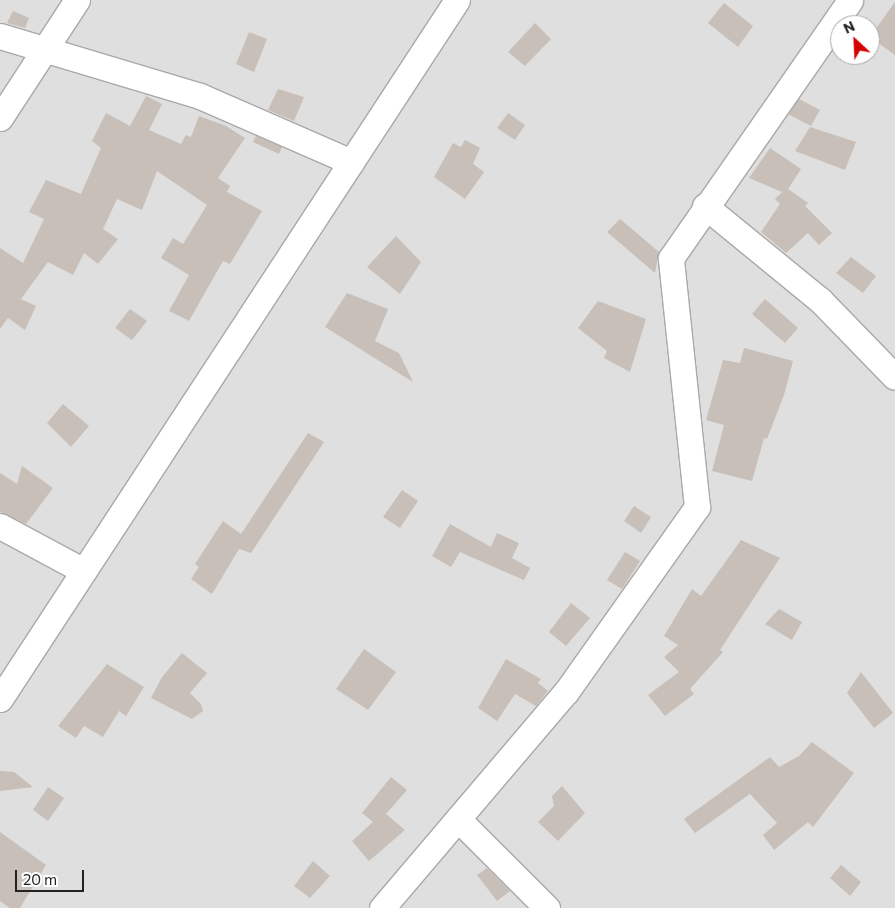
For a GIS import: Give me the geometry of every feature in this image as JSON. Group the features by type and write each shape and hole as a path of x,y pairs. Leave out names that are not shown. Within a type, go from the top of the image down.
{"street":[{"path":"0,118 77,0"},
{"path":"0,699 457,0"},
{"path":"382,908 566,692 696,507 672,258 705,206 850,0"},
{"path":"0,36 200,96 351,162"},
{"path":"705,206 820,300 895,377"},
{"path":"0,526 84,571"},
{"path":"458,819 547,908"}],"shaded area":[{"path":"0,0 895,0 895,908 0,908"}],"building":[{"path":"895,2 895,55 880,44 880,23"},
{"path":"724,3 753,26 738,47 708,23"},
{"path":"13,11 29,18 25,28 7,23"},
{"path":"535,23 551,39 525,66 508,52"},
{"path":"249,32 267,39 254,72 236,64"},
{"path":"278,89 304,97 294,121 268,110"},
{"path":"146,96 162,104 149,130 181,144 186,135 191,137 199,116 226,126 245,138 218,178 230,186 227,192 262,211 230,264 223,261 189,321 169,311 189,275 161,258 173,238 183,244 207,205 157,171 142,210 117,199 103,229 118,239 98,264 84,253 73,275 48,262 21,299 36,306 25,330 8,318 0,329 0,248 23,263 44,219 29,212 46,180 81,194 101,148 92,141 106,113 130,126"},
{"path":"799,99 820,110 811,126 788,114"},
{"path":"508,113 525,125 515,140 497,128"},
{"path":"810,127 856,142 845,170 795,151"},
{"path":"256,136 282,147 279,154 253,142"},
{"path":"465,140 480,148 473,164 484,172 465,199 434,177 453,143 461,147"},
{"path":"770,148 801,169 788,189 808,203 805,206 832,233 819,245 808,233 786,253 761,232 780,204 775,199 782,192 749,178"},
{"path":"620,219 659,252 655,273 607,232"},
{"path":"396,236 421,262 400,294 367,267"},
{"path":"851,257 876,276 863,293 836,273"},
{"path":"347,293 388,309 375,341 399,353 413,382 325,327"},
{"path":"765,299 798,328 785,343 752,314"},
{"path":"598,301 646,319 630,372 604,358 607,351 578,328"},
{"path":"130,309 147,321 132,340 115,328"},
{"path":"744,348 793,361 784,395 767,439 764,438 752,481 712,471 724,425 706,420 723,360 740,363"},
{"path":"63,404 89,426 71,447 47,423"},
{"path":"308,433 324,442 251,553 239,549 212,594 191,579 199,567 195,564 223,521 241,534"},
{"path":"22,466 53,488 26,524 0,512 0,473 17,484"},
{"path":"402,490 418,501 400,528 383,517"},
{"path":"634,506 651,517 641,533 624,521"},
{"path":"450,524 491,547 497,533 519,543 512,558 530,568 524,580 460,552 451,567 432,556"},
{"path":"741,540 780,558 720,650 723,652 690,689 694,694 665,716 648,695 679,672 664,657 678,645 664,636 692,589 701,596"},
{"path":"625,552 640,561 622,589 607,580"},
{"path":"571,603 590,618 566,646 549,632"},
{"path":"779,609 802,622 792,640 765,624"},
{"path":"364,649 396,672 368,710 336,689"},
{"path":"182,653 207,673 190,693 201,704 203,711 192,719 151,698 162,677"},
{"path":"506,659 541,679 538,683 548,691 536,706 515,694 497,721 478,708"},
{"path":"107,664 144,687 126,716 119,711 103,737 84,726 76,738 58,726"},
{"path":"861,672 893,713 874,728 847,693"},
{"path":"812,742 854,773 813,827 808,822 774,850 763,835 777,823 750,794 695,833 684,819 770,757 779,767 799,756"},
{"path":"0,771 14,772 33,787 0,791"},
{"path":"391,777 407,790 386,814 405,830 369,861 352,841 373,822 362,813"},
{"path":"562,786 585,813 558,841 538,822 554,806 552,796"},
{"path":"48,787 64,798 48,821 33,810"},
{"path":"0,832 46,865 20,908 10,908 0,901"},
{"path":"313,861 330,876 310,898 294,886"},
{"path":"841,865 861,882 850,896 830,878"},
{"path":"487,868 510,891 497,901 477,875"}]}
